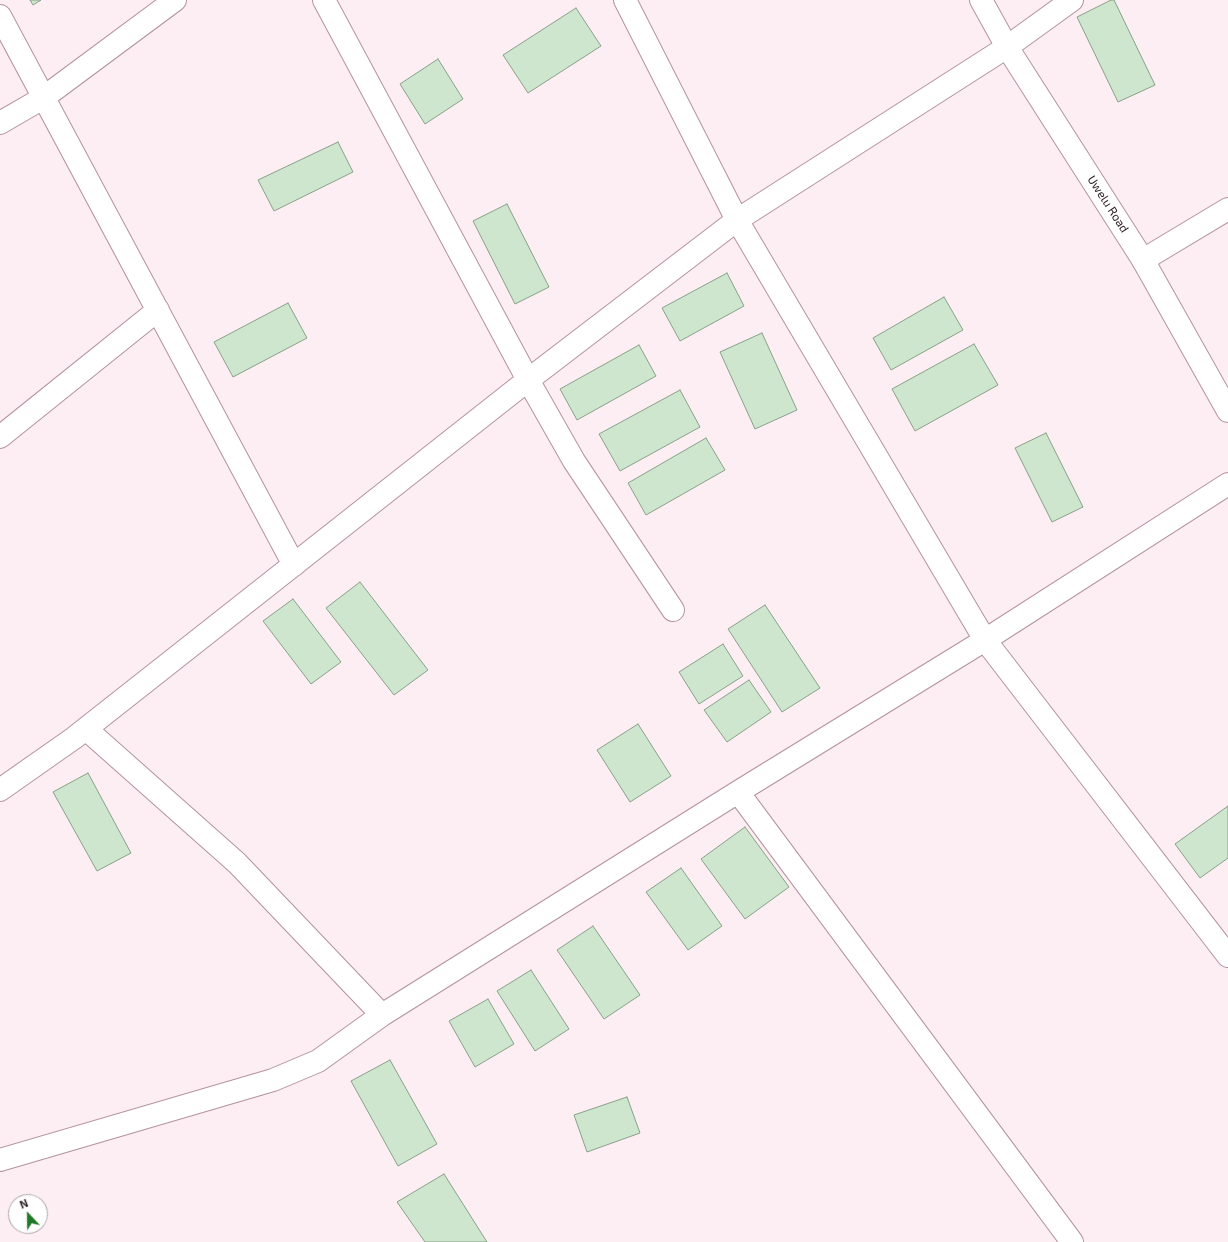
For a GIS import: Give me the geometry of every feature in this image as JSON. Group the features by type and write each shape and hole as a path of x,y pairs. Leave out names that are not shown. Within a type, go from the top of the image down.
{"street":[{"path":"0,123 43,98 175,0"},
{"path":"324,0 528,380 574,461 673,610"},
{"path":"625,0 737,220 985,640 1228,956"},
{"name":"Uwelu Road","path":"981,0 1007,47 1143,260 1228,411"},
{"path":"0,790 86,729 528,380 737,220 1007,47 1072,0"},
{"path":"0,16 294,565"},
{"path":"1143,260 1228,209"},
{"path":"0,437 158,310"},
{"path":"0,1160 273,1080 318,1061 382,1015 738,792 985,640 1228,484"},
{"path":"86,729 236,862 382,1015"},
{"path":"738,792 1072,1242"}],"building":[{"path":"30,0 41,0 33,5"},
{"path":"1111,0 1114,0 1155,85 1118,102 1077,17"},
{"path":"576,8 601,46 528,93 503,55"},
{"path":"438,59 463,99 425,124 400,84"},
{"path":"338,142 353,172 274,211 258,180"},
{"path":"507,204 549,287 515,304 473,221"},
{"path":"727,273 744,306 680,341 662,308"},
{"path":"944,297 963,330 891,370 873,338"},
{"path":"288,303 307,338 233,377 214,342"},
{"path":"762,333 797,410 755,429 720,352"},
{"path":"974,344 998,385 915,431 892,389"},
{"path":"639,345 656,376 577,420 560,389"},
{"path":"680,390 700,427 620,471 599,434"},
{"path":"1046,433 1083,507 1052,522 1015,448"},
{"path":"706,438 725,470 646,515 628,483"},
{"path":"360,582 428,670 394,695 326,608"},
{"path":"293,599 341,662 311,684 263,621"},
{"path":"765,605 820,688 782,712 728,629"},
{"path":"723,644 743,676 699,704 679,672"},
{"path":"749,680 771,712 727,742 704,710"},
{"path":"638,724 671,776 630,802 597,750"},
{"path":"88,773 131,853 97,871 53,792"},
{"path":"1228,806 1228,858 1200,878 1175,844"},
{"path":"745,827 789,887 745,919 701,859"},
{"path":"681,868 722,926 688,950 646,892"},
{"path":"593,926 640,995 604,1019 557,950"},
{"path":"531,970 569,1029 535,1051 497,991"},
{"path":"488,999 514,1044 475,1067 449,1021"},
{"path":"390,1060 437,1144 398,1166 351,1081"},
{"path":"627,1097 640,1133 587,1152 574,1115"},
{"path":"444,1174 487,1242 425,1242 397,1202"}]}
